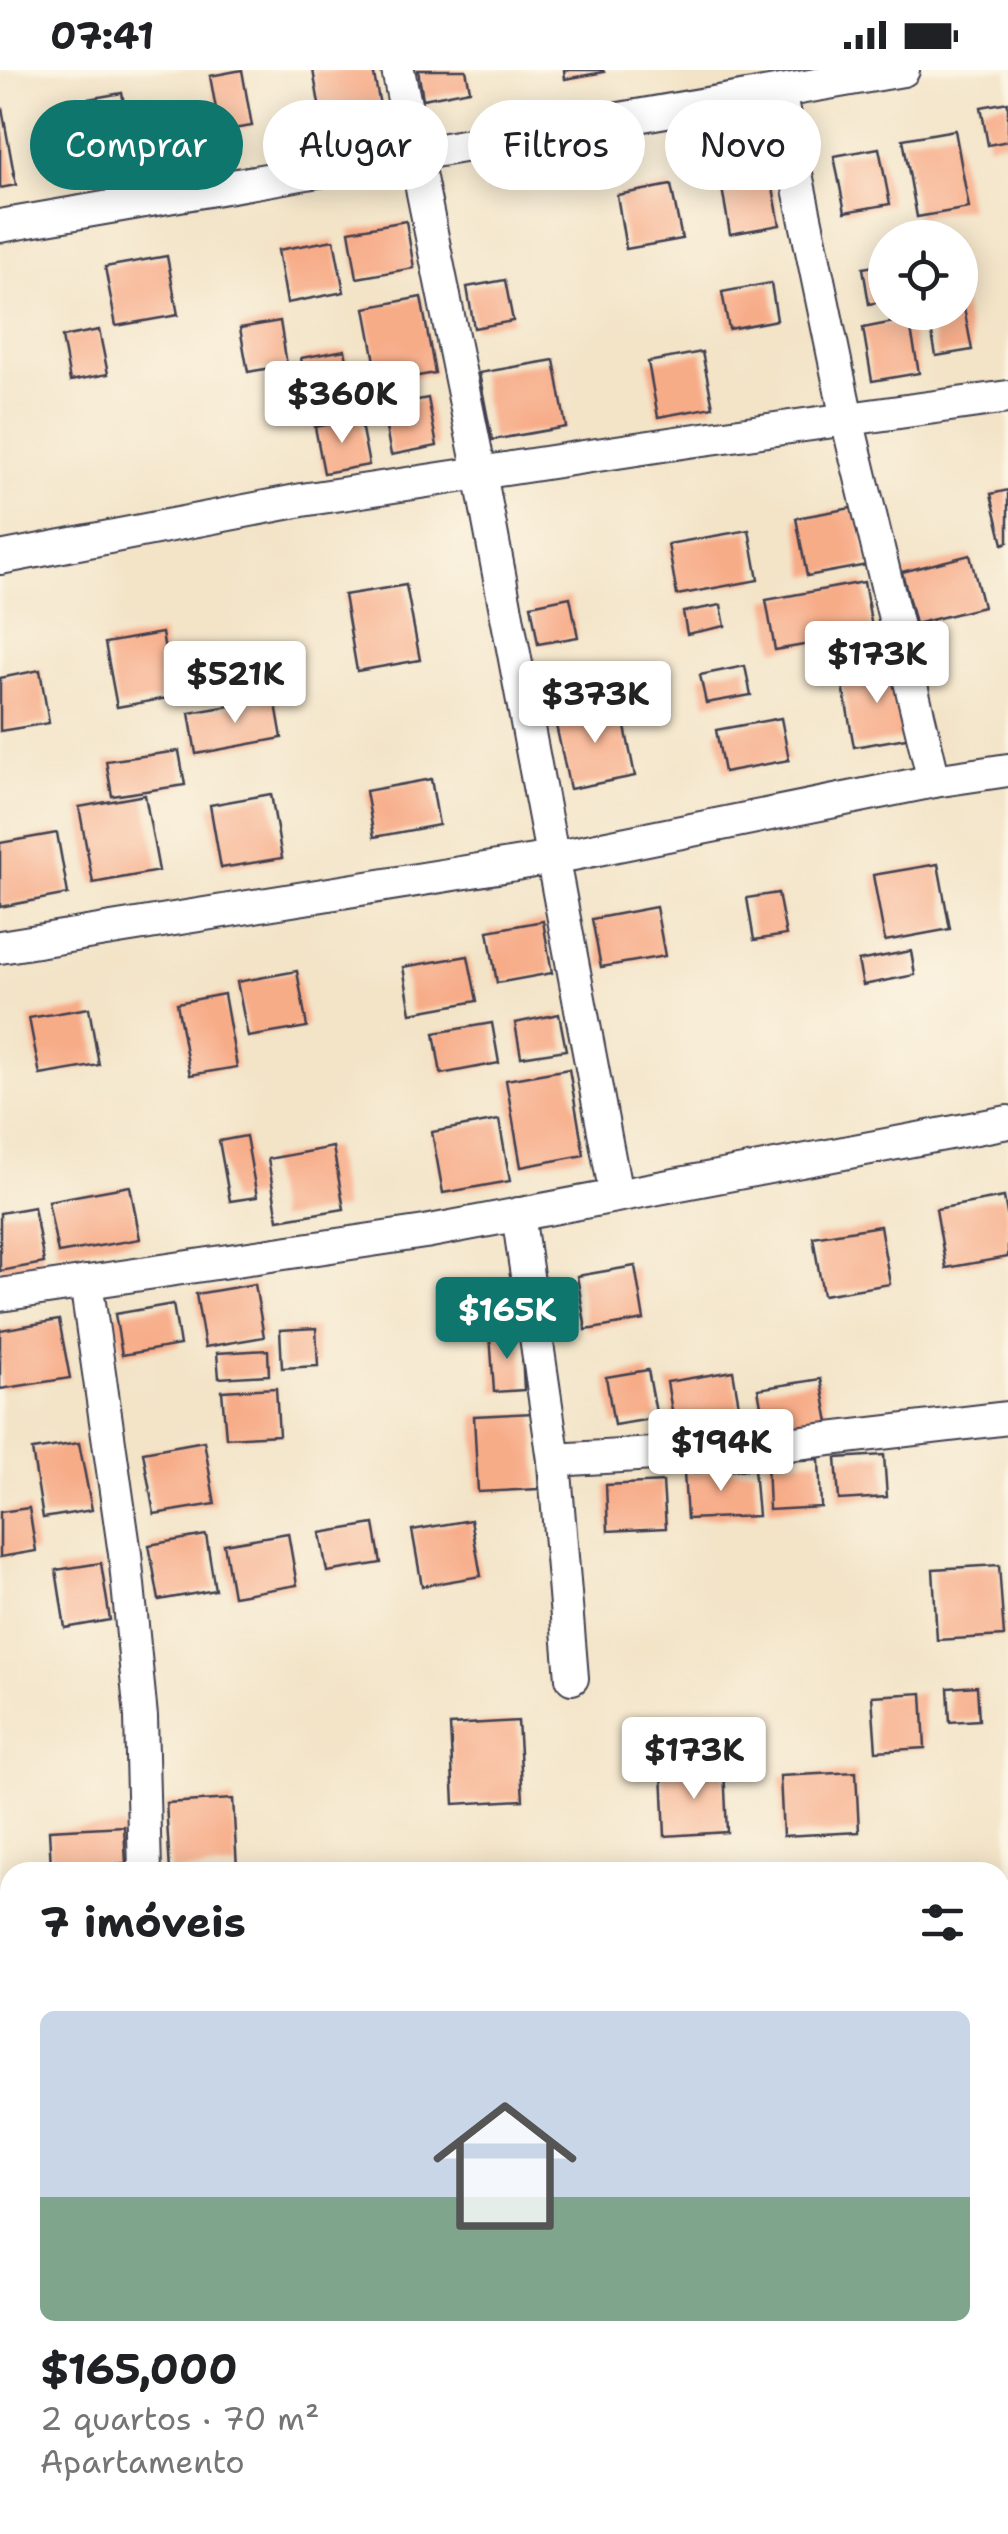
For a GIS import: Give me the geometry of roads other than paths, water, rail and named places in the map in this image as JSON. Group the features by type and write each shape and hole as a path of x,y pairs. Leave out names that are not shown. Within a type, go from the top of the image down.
{"street":[{"path":"398,70 404,100"},
{"path":"448,150 903,70"},
{"path":"779,92 847,419 934,781"},
{"path":"0,226 263,182"},
{"path":"422,190 480,473 616,1196"},
{"path":"0,558 302,500 1008,397"},
{"path":"0,947 553,858 934,781 1008,770"},
{"path":"0,1295 425,1232 1008,1122"},
{"path":"518,1214 554,1460 572,1678"},
{"path":"86,1282 125,1554 141,1716 145,1862"},
{"path":"554,1460 752,1448 1008,1418"}]}
